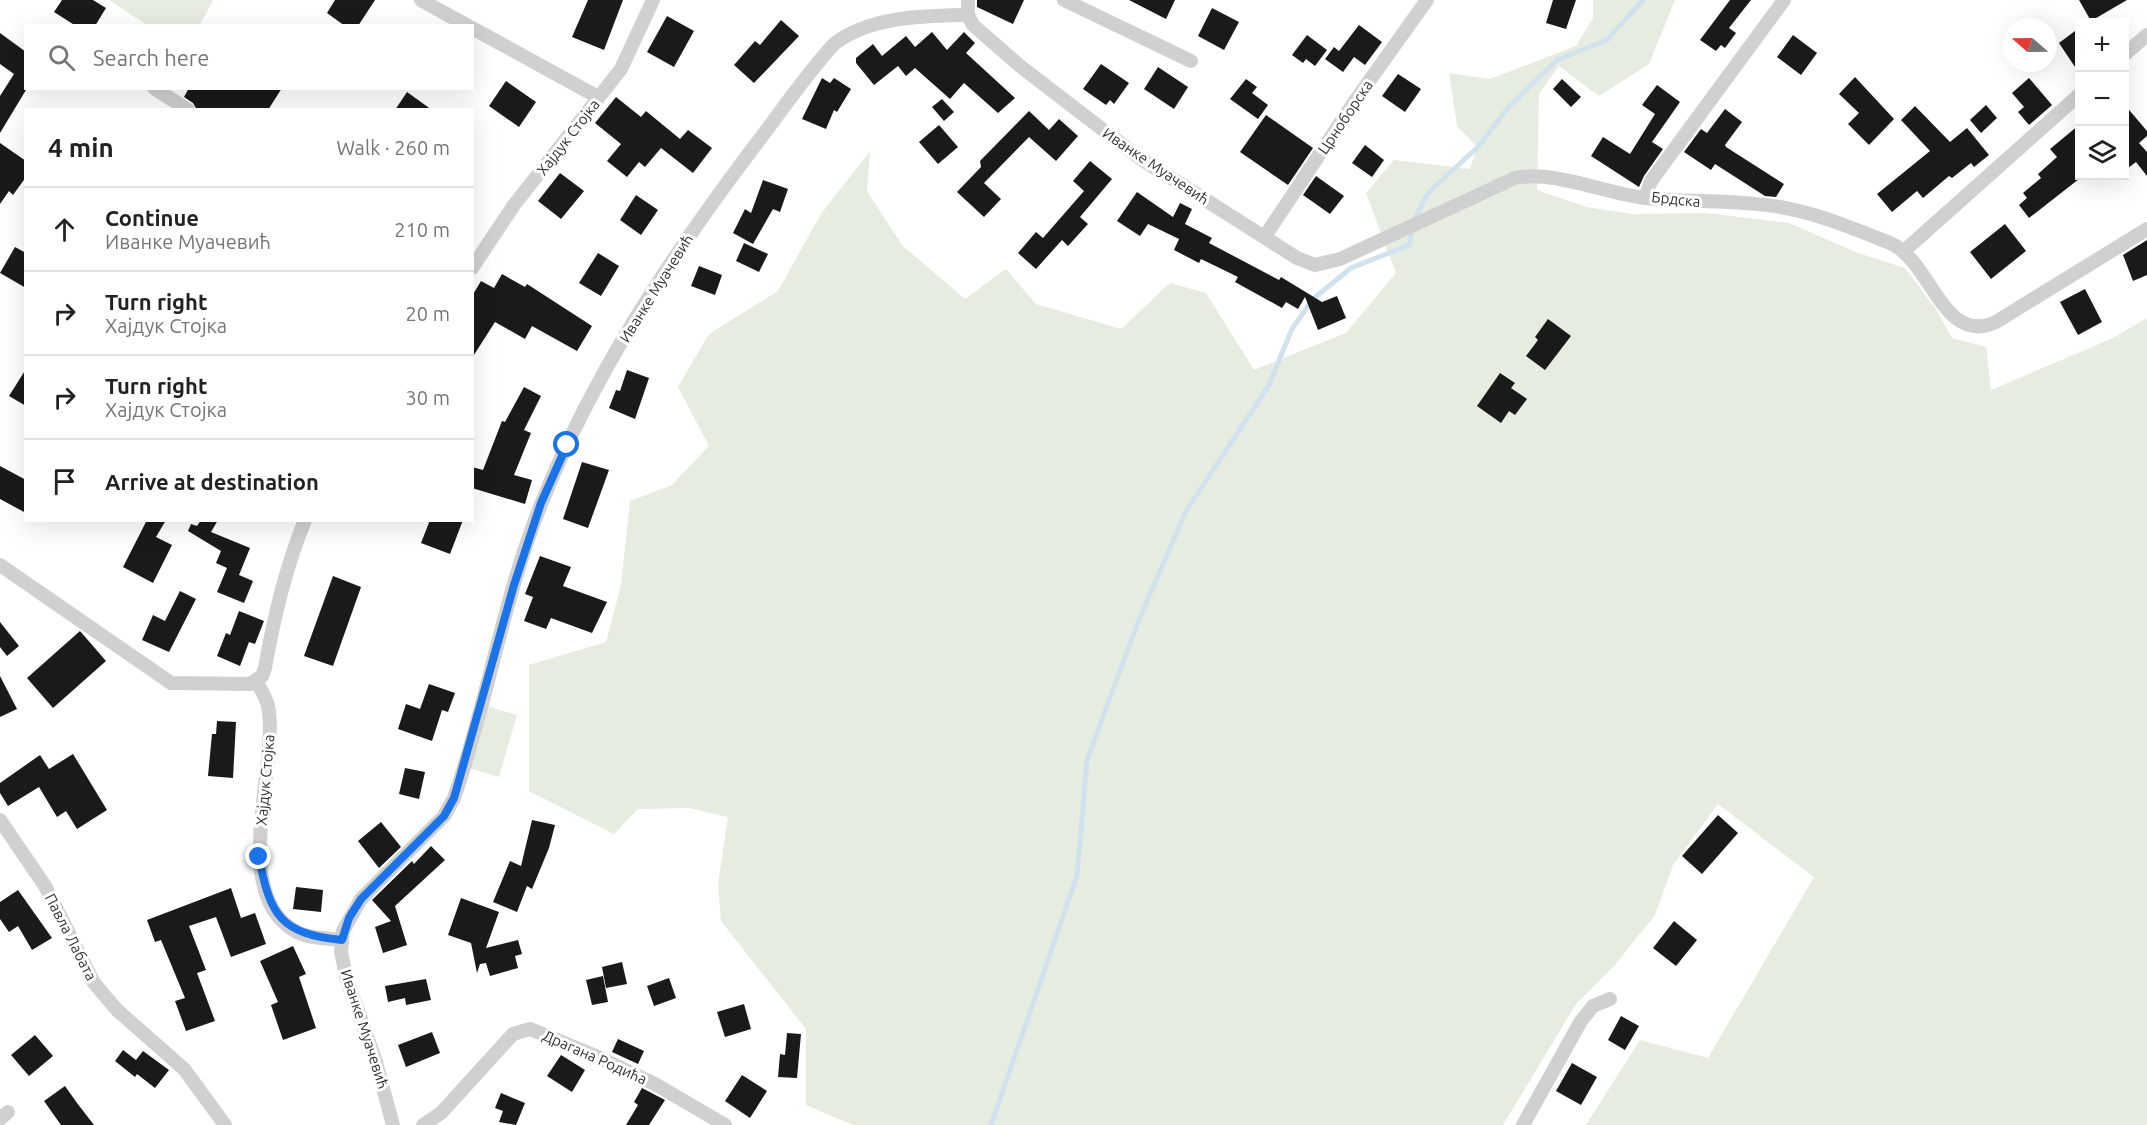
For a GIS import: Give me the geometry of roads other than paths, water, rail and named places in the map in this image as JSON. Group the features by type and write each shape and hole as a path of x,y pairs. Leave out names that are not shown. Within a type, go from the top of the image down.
{"street":[{"path":"421,0 464,24"},
{"name":"Хајдук Стојка","path":"474,265 514,205 626,59 653,0"},
{"path":"968,0 968,15"},
{"path":"1064,0 1191,61"},
{"name":"Црноборска","path":"1265,236 1357,98 1427,0"},
{"name":"Брдска","path":"1784,0 1651,181 1645,198 1795,210 1878,238 1904,251 1948,310 1962,324 1973,328 1996,322 2147,230"},
{"name":"Иванке Муачевић","path":"393,1125 376,1062 346,977 341,951 349,918 361,899 444,816 452,804 488,684 514,585 541,503 595,389 662,274 699,220 834,44 847,34 866,26 929,16 968,15 973,25 1020,66 1119,143 1297,258 1315,265 1340,259 1515,178 1529,175 1645,198"},
{"path":"474,29 598,97"},
{"path":"2129,51 2147,35"},
{"path":"157,90 185,108"},
{"path":"1904,251 2075,98"},
{"path":"0,565 171,683 242,685 256,681 265,668 275,608 289,560 304,522"},
{"name":"Хајдук Стојка","path":"256,681 268,704 270,728 259,857 270,900 285,922 297,932 313,937 342,940"},
{"name":"Павла Лабата","path":"0,820 45,886 94,983 117,1010 184,1069 225,1125"},
{"path":"1523,1125 1581,1020 1593,1006 1610,999"},
{"name":"Драгана Родића","path":"423,1125 441,1113 513,1034 525,1029 537,1031 608,1061 655,1084 725,1125"}],"waterway":[{"path":"1414,220 1428,193 1478,147 1508,108 1557,60 1607,40 1643,0"},
{"path":"991,1125 1077,876 1087,760 1138,622 1186,511 1269,385 1292,329 1313,299 1351,268 1409,245 1411,234"}]}
